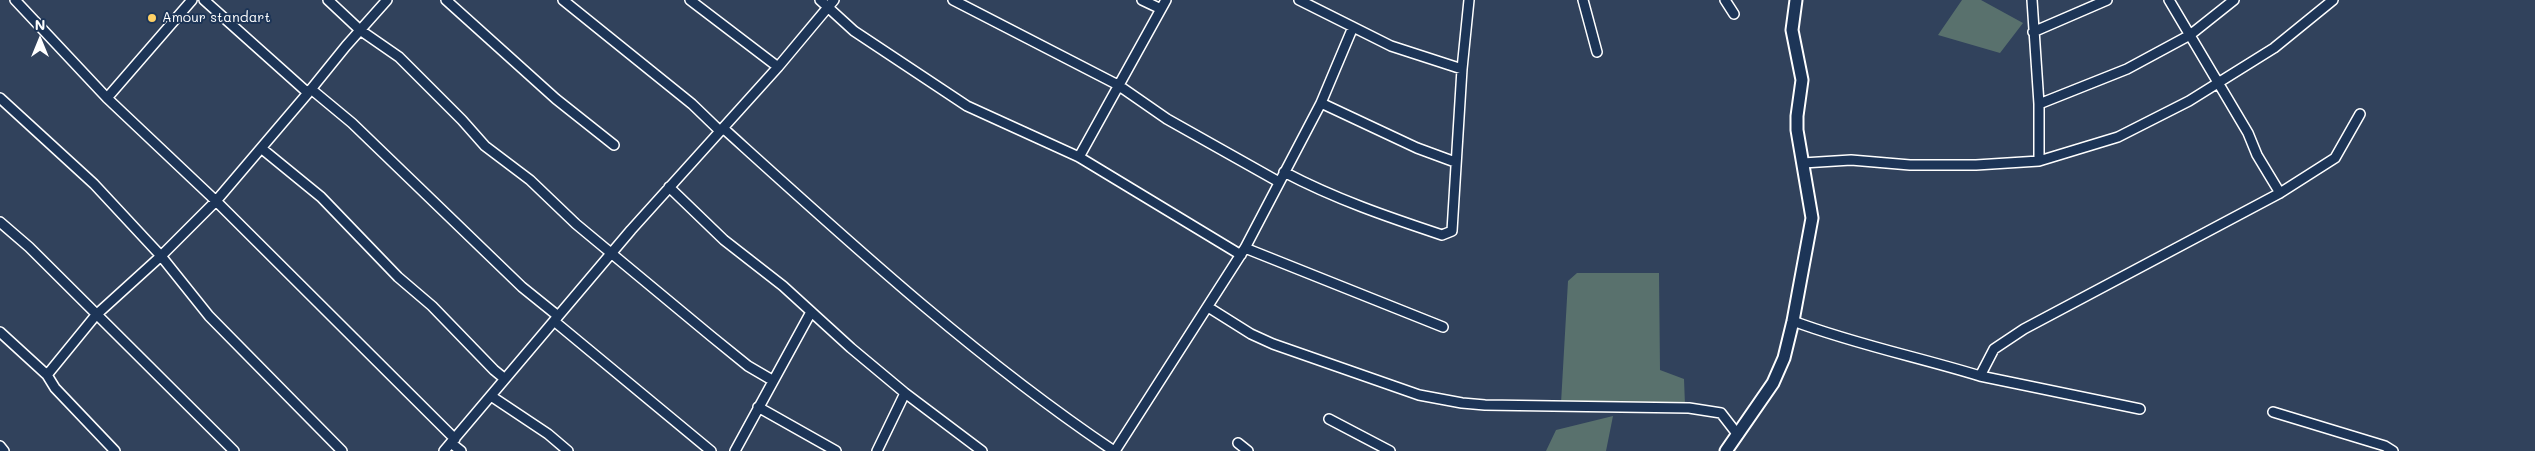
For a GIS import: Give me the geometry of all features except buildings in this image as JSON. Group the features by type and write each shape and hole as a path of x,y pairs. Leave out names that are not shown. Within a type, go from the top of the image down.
{"street":[{"path":"15,0 107,98 216,201 461,451"},
{"path":"107,98 192,0"},
{"path":"204,0 310,91 352,123 556,319 711,451"},
{"path":"328,0 360,30 399,57 462,120 485,146 530,180 576,224 748,366 772,380"},
{"path":"47,375 96,315 161,256 216,201 387,0"},
{"path":"446,0 556,99 614,145"},
{"path":"563,0 722,129 861,253 1040,398 1115,451 1243,252 1321,103 1353,27"},
{"path":"690,0 778,67"},
{"path":"820,0 831,3 854,31 967,106 1079,157 1243,252 1443,328"},
{"path":"953,0 1118,85 1167,119 1279,182"},
{"path":"1142,0 1161,9"},
{"path":"1079,157 1166,0"},
{"path":"1299,0 1391,46 1462,69"},
{"path":"1284,172 1336,198 1380,215 1442,235 1448,235 1452,231 1455,162 1469,0"},
{"path":"1583,0 1597,52"},
{"path":"1725,0 1734,14"},
{"path":"1726,451 1772,382 1784,358 1793,321 1812,218 1796,116 1802,80 1792,30 1796,0"},
{"path":"2032,0 2039,104 2039,161"},
{"path":"2033,32 2107,0"},
{"path":"2169,0 2248,133 2257,155 2280,193"},
{"path":"2039,104 2127,69 2190,36 2234,0"},
{"path":"1804,163 1851,160 1910,165 1976,165 2039,161 2118,137 2219,83 2274,48 2333,0"},
{"path":"444,451 611,253 778,67 831,3"},
{"path":"0,98 94,184 161,256 209,316 342,451"},
{"path":"1321,103 1417,148 1455,162"},
{"path":"1980,376 1994,349 2024,329 2280,193 2335,158 2360,114"},
{"path":"261,148 321,198 398,277 432,306 505,379"},
{"path":"669,187 724,240 783,286 905,393 982,451"},
{"path":"0,222 30,247 234,451"},
{"path":"1208,307 1252,334 1274,344 1419,395 1462,404 1697,410 1721,413 1738,434"},
{"path":"735,451 772,380 811,312"},
{"path":"1793,321 1832,336 1926,359 1980,376 2140,409"},
{"path":"2,337 47,375 55,388 115,451"},
{"path":"877,451 905,393"},
{"path":"491,396 548,434 568,451"},
{"path":"758,407 836,451"},
{"path":"2273,412 2385,446 2393,451"},
{"path":"1329,419 1390,451"},
{"path":"1238,444 1248,451"},
{"path":"0,446 4,451"}],"green space":[{"path":"1962,0 1981,0 2023,23 2000,53 1938,35"},
{"path":"1577,273 1659,273 1660,370 1684,379 1685,405 1561,403 1568,281"},
{"path":"1613,416 1606,451 1546,451 1556,430"}],"place":[{"name":"Amour standart","path":"152,18"}]}
